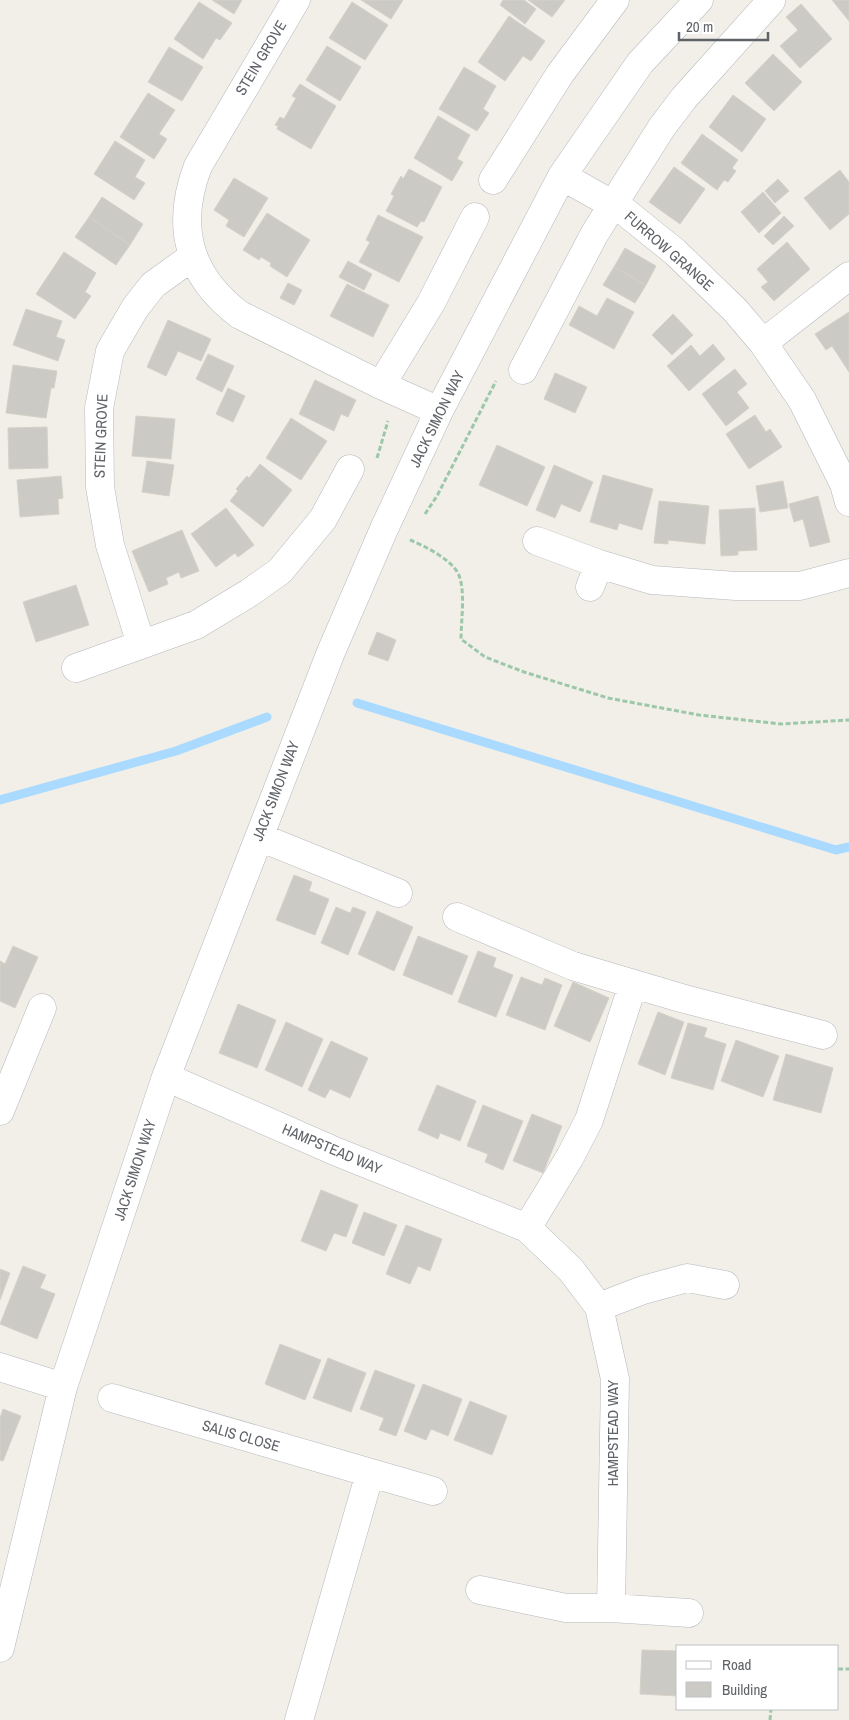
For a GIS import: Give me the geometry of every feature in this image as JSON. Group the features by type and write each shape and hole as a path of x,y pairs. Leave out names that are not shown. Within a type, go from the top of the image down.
{"street":[{"name":"STEIN GROVE","path":"296,0 198,166 186,220 192,257 206,282 222,301 240,314 381,385 439,411"},
{"path":"494,180 560,74 615,0"},
{"name":"JACK SIMON WAY","path":"0,1648 63,1386 166,1076 331,652 384,529 439,411 562,176 640,63 699,0"},
{"path":"522,370 594,233 614,205 662,127 684,98 772,1"},
{"name":"FURROW GRANGE","path":"562,176 624,211 675,252 735,310 763,343 802,400 844,484 849,502"},
{"path":"381,385 431,303 475,217"},
{"name":"STEIN GROVE","path":"141,644 110,545 100,487 99,408 110,351 135,308 153,285 192,257"},
{"path":"763,343 849,276"},
{"path":"76,668 196,625 249,594 280,572 323,519 350,469"},
{"path":"537,541 594,576 736,586 800,586 849,572"},
{"path":"259,837 398,893"},
{"path":"457,917 574,966 682,998 823,1035"},
{"path":"527,1228 570,1157 588,1120 633,984"},
{"path":"0,1110 10,1053 42,1008"},
{"name":"HAMPSTEAD WAY","path":"166,1076 337,1152 527,1228 571,1270 599,1307 615,1379 611,1608"},
{"path":"599,1307 643,1290 687,1278 726,1285"},
{"path":"0,1367 63,1386"},
{"name":"SALIS CLOSE","path":"112,1398 433,1491"},
{"path":"299,1720 370,1473"},
{"path":"480,1590 566,1608 611,1608 689,1613"}],"path":[{"path":"384,529 416,542 442,556 458,572 462,590 461,639 485,657 524,672 608,698 699,715 781,724 849,720"}],"building":[{"path":"212,0 242,0 234,14"},
{"path":"361,0 403,0 391,19"},
{"path":"503,0 524,0 536,9 525,24 500,5"},
{"path":"528,0 565,0 552,17"},
{"path":"832,0 849,0 849,21"},
{"path":"199,2 232,23 220,40 216,38 203,59 174,39"},
{"path":"352,2 388,25 365,60 329,38"},
{"path":"801,4 832,39 800,68 780,46 798,30 786,17"},
{"path":"509,16 545,41 531,61 523,56 505,81 478,62"},
{"path":"327,46 361,67 340,101 306,80"},
{"path":"169,47 203,67 182,101 148,82"},
{"path":"773,54 802,82 774,111 745,83"},
{"path":"464,67 496,86 483,109 489,113 477,131 439,109"},
{"path":"300,84 336,106 311,149 277,129 278,126 275,125 280,117 284,119 296,98 292,96"},
{"path":"148,93 175,110 159,134 167,139 154,159 120,137"},
{"path":"733,95 766,119 742,152 709,127"},
{"path":"438,116 470,135 457,159 463,162 452,181 414,158"},
{"path":"702,134 738,160 732,168 736,171 728,182 724,180 717,190 681,163"},
{"path":"115,141 145,160 135,177 145,183 134,200 94,174"},
{"path":"674,167 705,189 680,224 649,202"},
{"path":"409,169 442,187 424,222 421,221 417,227 386,211 394,196 391,194 401,176 403,179"},
{"path":"840,170 849,182 849,214 830,230 804,198"},
{"path":"234,178 268,198 244,237 226,226 229,220 214,210"},
{"path":"778,179 789,191 775,203 765,191"},
{"path":"763,192 781,213 759,233 741,212"},
{"path":"102,197 143,224 130,245 89,217"},
{"path":"267,213 310,240 287,277 270,266 271,263 261,257 259,260 243,250"},
{"path":"378,215 423,237 399,282 359,262 370,242 366,240"},
{"path":"784,216 794,226 773,245 764,236"},
{"path":"89,217 130,245 116,265 75,237"},
{"path":"787,242 810,269 774,301 761,287 768,282 757,269"},
{"path":"625,248 656,266 646,285 614,267"},
{"path":"64,252 96,273 85,292 91,296 75,319 36,294"},
{"path":"348,261 372,274 364,290 339,277"},
{"path":"614,267 646,285 635,303 603,285"},
{"path":"288,283 302,290 294,305 280,298"},
{"path":"347,284 389,305 373,337 330,316"},
{"path":"607,298 634,312 614,349 569,325 579,306 597,316"},
{"path":"26,309 62,321 56,337 65,340 58,361 13,345"},
{"path":"849,312 849,372 832,346 826,350 815,334"},
{"path":"673,314 693,335 672,355 652,335"},
{"path":"168,320 211,339 201,361 178,351 166,376 147,367"},
{"path":"713,344 725,359 689,391 667,366 691,345 700,356"},
{"path":"208,354 234,366 222,392 196,379"},
{"path":"13,365 57,371 54,388 51,388 46,418 6,413"},
{"path":"735,369 747,384 737,392 749,408 726,426 702,394"},
{"path":"555,373 587,387 575,413 544,399"},
{"path":"315,380 356,400 348,417 341,414 334,431 299,414"},
{"path":"228,388 245,396 233,422 216,414"},
{"path":"755,415 766,432 770,429 782,447 749,469 726,434"},
{"path":"136,416 175,419 171,459 132,456"},
{"path":"291,418 327,441 301,480 266,458"},
{"path":"47,427 48,468 9,469 8,428"},
{"path":"497,445 545,467 527,506 479,485"},
{"path":"147,461 174,465 169,496 142,492"},
{"path":"260,464 292,490 263,527 230,501 238,491 236,489 247,476 249,478"},
{"path":"554,465 593,482 580,512 561,504 555,518 536,510"},
{"path":"603,475 653,489 642,530 619,523 617,530 590,522"},
{"path":"61,476 63,498 58,499 59,514 20,517 17,480"},
{"path":"783,481 788,508 760,512 756,486"},
{"path":"818,496 830,542 810,547 803,519 794,522 789,504"},
{"path":"659,501 709,506 705,544 668,540 668,544 654,543"},
{"path":"226,508 254,545 238,557 235,553 216,567 191,534"},
{"path":"755,508 757,550 738,551 738,555 721,556 719,510"},
{"path":"182,530 199,571 181,578 179,572 166,578 168,584 149,592 132,551"},
{"path":"76,585 89,625 36,642 23,602"},
{"path":"377,632 396,640 388,661 368,654"},
{"path":"294,875 312,882 309,891 329,899 315,935 276,920"},
{"path":"336,907 350,913 353,907 366,912 348,955 321,943"},
{"path":"377,911 413,927 394,971 358,954"},
{"path":"418,936 468,956 452,995 403,975"},
{"path":"13,946 38,957 15,1008 0,1001 0,961 5,964"},
{"path":"478,951 496,958 493,967 513,975 496,1017 458,1002"},
{"path":"521,977 542,985 545,978 562,985 545,1030 506,1015"},
{"path":"573,982 609,998 590,1042 554,1026"},
{"path":"238,1004 276,1020 257,1068 219,1053"},
{"path":"658,1012 684,1022 665,1075 638,1064"},
{"path":"286,1022 323,1039 302,1087 265,1070"},
{"path":"688,1023 707,1028 704,1037 726,1044 713,1090 671,1078"},
{"path":"736,1040 779,1056 763,1097 721,1081"},
{"path":"331,1041 368,1058 350,1098 330,1089 325,1098 308,1090"},
{"path":"786,1054 833,1068 821,1113 773,1100"},
{"path":"437,1085 476,1101 460,1141 440,1133 438,1139 418,1130"},
{"path":"483,1105 523,1121 503,1170 485,1162 488,1154 467,1146"},
{"path":"532,1114 562,1126 543,1173 513,1161"},
{"path":"321,1190 358,1205 346,1237 334,1233 326,1251 301,1241"},
{"path":"364,1212 397,1225 384,1256 352,1243"},
{"path":"406,1225 442,1239 430,1271 418,1266 410,1284 386,1274"},
{"path":"23,1266 46,1275 40,1288 55,1294 37,1339 0,1324"},
{"path":"0,1269 10,1273 0,1300"},
{"path":"280,1344 321,1360 305,1400 265,1384"},
{"path":"328,1358 366,1373 351,1412 313,1398"},
{"path":"375,1370 415,1385 396,1436 379,1430 384,1418 360,1409"},
{"path":"423,1384 462,1399 448,1436 431,1429 426,1440 404,1431"},
{"path":"470,1401 507,1416 492,1455 454,1440"},
{"path":"3,1409 21,1416 3,1461 0,1460 0,1418"},
{"path":"642,1650 676,1651 676,1696 640,1694"}],"waterway":[{"path":"357,703 836,850 849,847"},
{"path":"0,800 176,751 267,717"}]}
